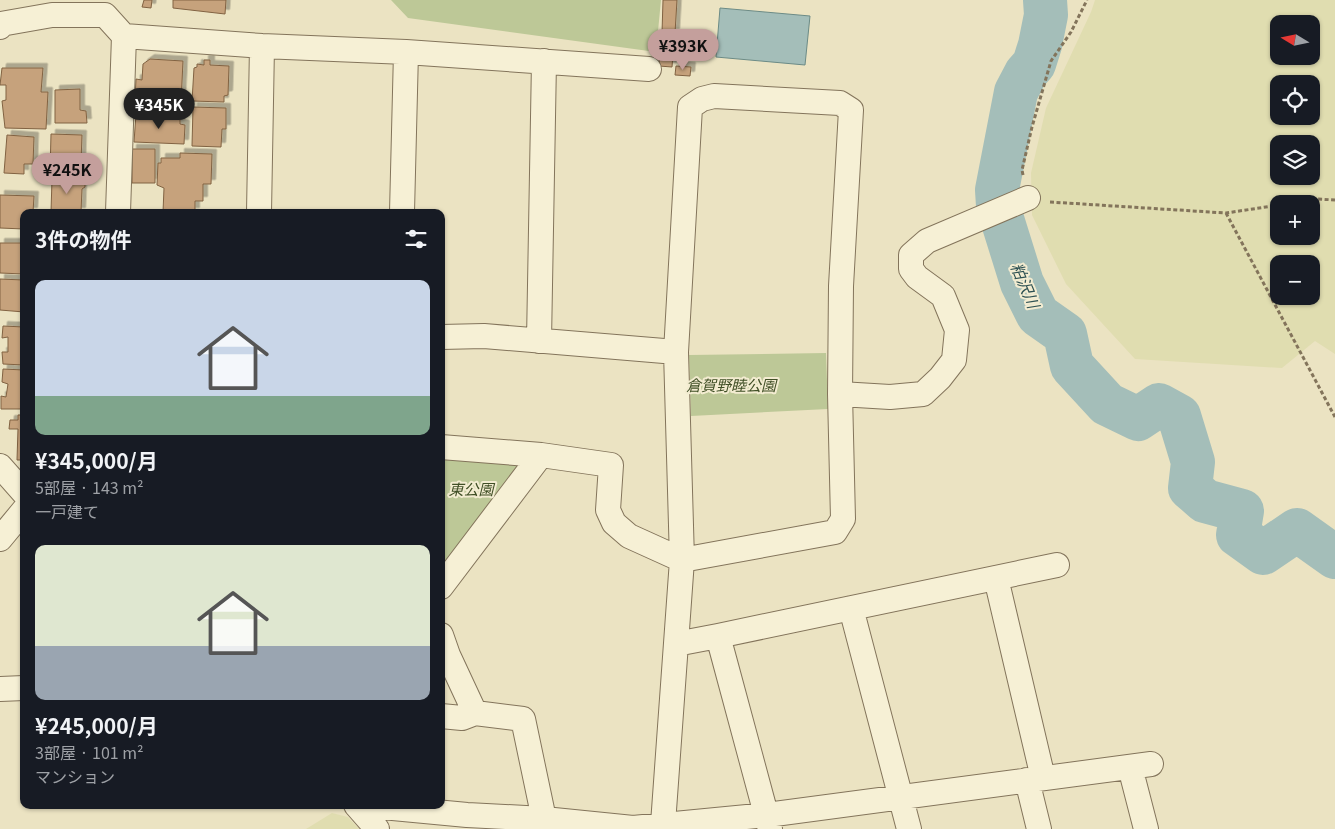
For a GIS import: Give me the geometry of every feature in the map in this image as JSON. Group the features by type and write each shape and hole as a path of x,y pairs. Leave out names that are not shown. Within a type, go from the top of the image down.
{"street":[{"path":"0,21 105,8 124,36 118,209"},
{"path":"124,36 262,46 406,52 650,68"},
{"path":"259,209 262,46"},
{"path":"402,209 406,52"},
{"path":"538,341 544,61"},
{"path":"445,447 541,456 611,465 608,510 614,523 629,536 682,560 834,532 843,519 840,394 841,286 851,110 840,103 714,96 702,99 690,107 676,352 682,560 663,824"},
{"path":"840,394 890,396 922,394 940,378 954,360 957,330 943,296 917,277 911,269 911,255 927,241 1028,198"},
{"path":"445,337 484,336 676,352"},
{"path":"445,582 541,456"},
{"path":"0,466 20,488"},
{"path":"0,539 20,515"},
{"path":"676,644 1057,565"},
{"path":"996,578 1035,779 1039,829"},
{"path":"851,608 909,829"},
{"path":"718,636 768,822"},
{"path":"445,652 475,713"},
{"path":"0,689 20,688"},
{"path":"445,716 462,718 475,713 523,719 544,819"},
{"path":"386,809 469,822 544,819 633,828 663,824 768,822 901,797 1140,765 1146,829"},
{"path":"360,809 377,829"}],"path":[{"path":"1087,0 1071,32 1051,61 1022,170 1028,198 1042,201 1226,213 1270,206"},
{"path":"1320,199 1335,200"},
{"path":"1226,213 1335,417"}],"shaded area":[{"path":"1095,0 1335,0 1335,354 1315,341 1282,368 1135,359 1066,284 1032,215 1031,173 1046,108"},
{"path":"332,813 348,817 359,829 306,829"}],"green space":[{"path":"391,0 661,0 656,52 408,18"},
{"name":"倉賀野睦公園","path":"826,353 828,409 691,416 689,355"},
{"name":"東公園","path":"445,455 514,462 518,468 445,571"}],"water":[{"path":"720,8 810,16 805,65 716,57"}],"building":[{"path":"144,0 152,0 151,8 142,7"},
{"path":"173,0 226,0 225,14 173,8"},
{"path":"663,0 677,0 675,33 662,33"},
{"path":"661,41 674,42 672,67 659,66"},
{"path":"150,59 183,61 181,102 135,99 136,79 142,80 143,64"},
{"path":"204,60 210,60 210,65 229,66 228,95 224,96 224,102 192,101 194,68 197,67 197,64 204,65"},
{"path":"676,66 691,67 690,76 675,75"},
{"path":"2,68 43,68 41,92 48,92 46,129 5,128 2,101 6,100 6,85 0,85"},
{"path":"80,89 80,110 86,111 87,123 55,123 55,90"},
{"path":"193,107 226,108 226,129 222,129 221,147 192,146"},
{"path":"136,114 180,117 180,124 185,125 184,144 134,142"},
{"path":"51,134 82,135 81,163 77,163 77,174 50,173"},
{"path":"7,135 34,137 33,164 24,164 24,174 4,173"},
{"path":"132,149 155,149 155,183 132,183"},
{"path":"180,153 212,154 211,184 203,184 203,201 195,201 195,209 163,209 164,188 157,185 158,163 161,163 161,158 180,158"},
{"path":"52,179 85,180 85,187 82,189 81,209 51,209"},
{"path":"0,195 34,196 33,209 20,209 20,229 0,228"},
{"path":"0,243 20,243 20,274 0,273"},
{"path":"0,279 20,280 20,312 0,310"},
{"path":"3,326 20,327 20,365 3,364 2,352 8,352 8,337 2,338"},
{"path":"3,369 20,370 20,409 1,409 1,396 6,397 8,384 2,382"},
{"path":"18,415 20,415 20,460 17,460 18,429 9,429 10,420 18,420"}],"waterway":[{"name":"粕沢川","path":"1045,0 1046,15 1040,45 1034,64 1026,73 1016,92 997,190 998,206 1022,283 1038,315 1065,334 1072,366 1107,404 1138,419 1159,405 1179,416 1193,462 1190,488 1205,501 1242,511 1238,535 1263,553 1297,530 1335,557"}]}
